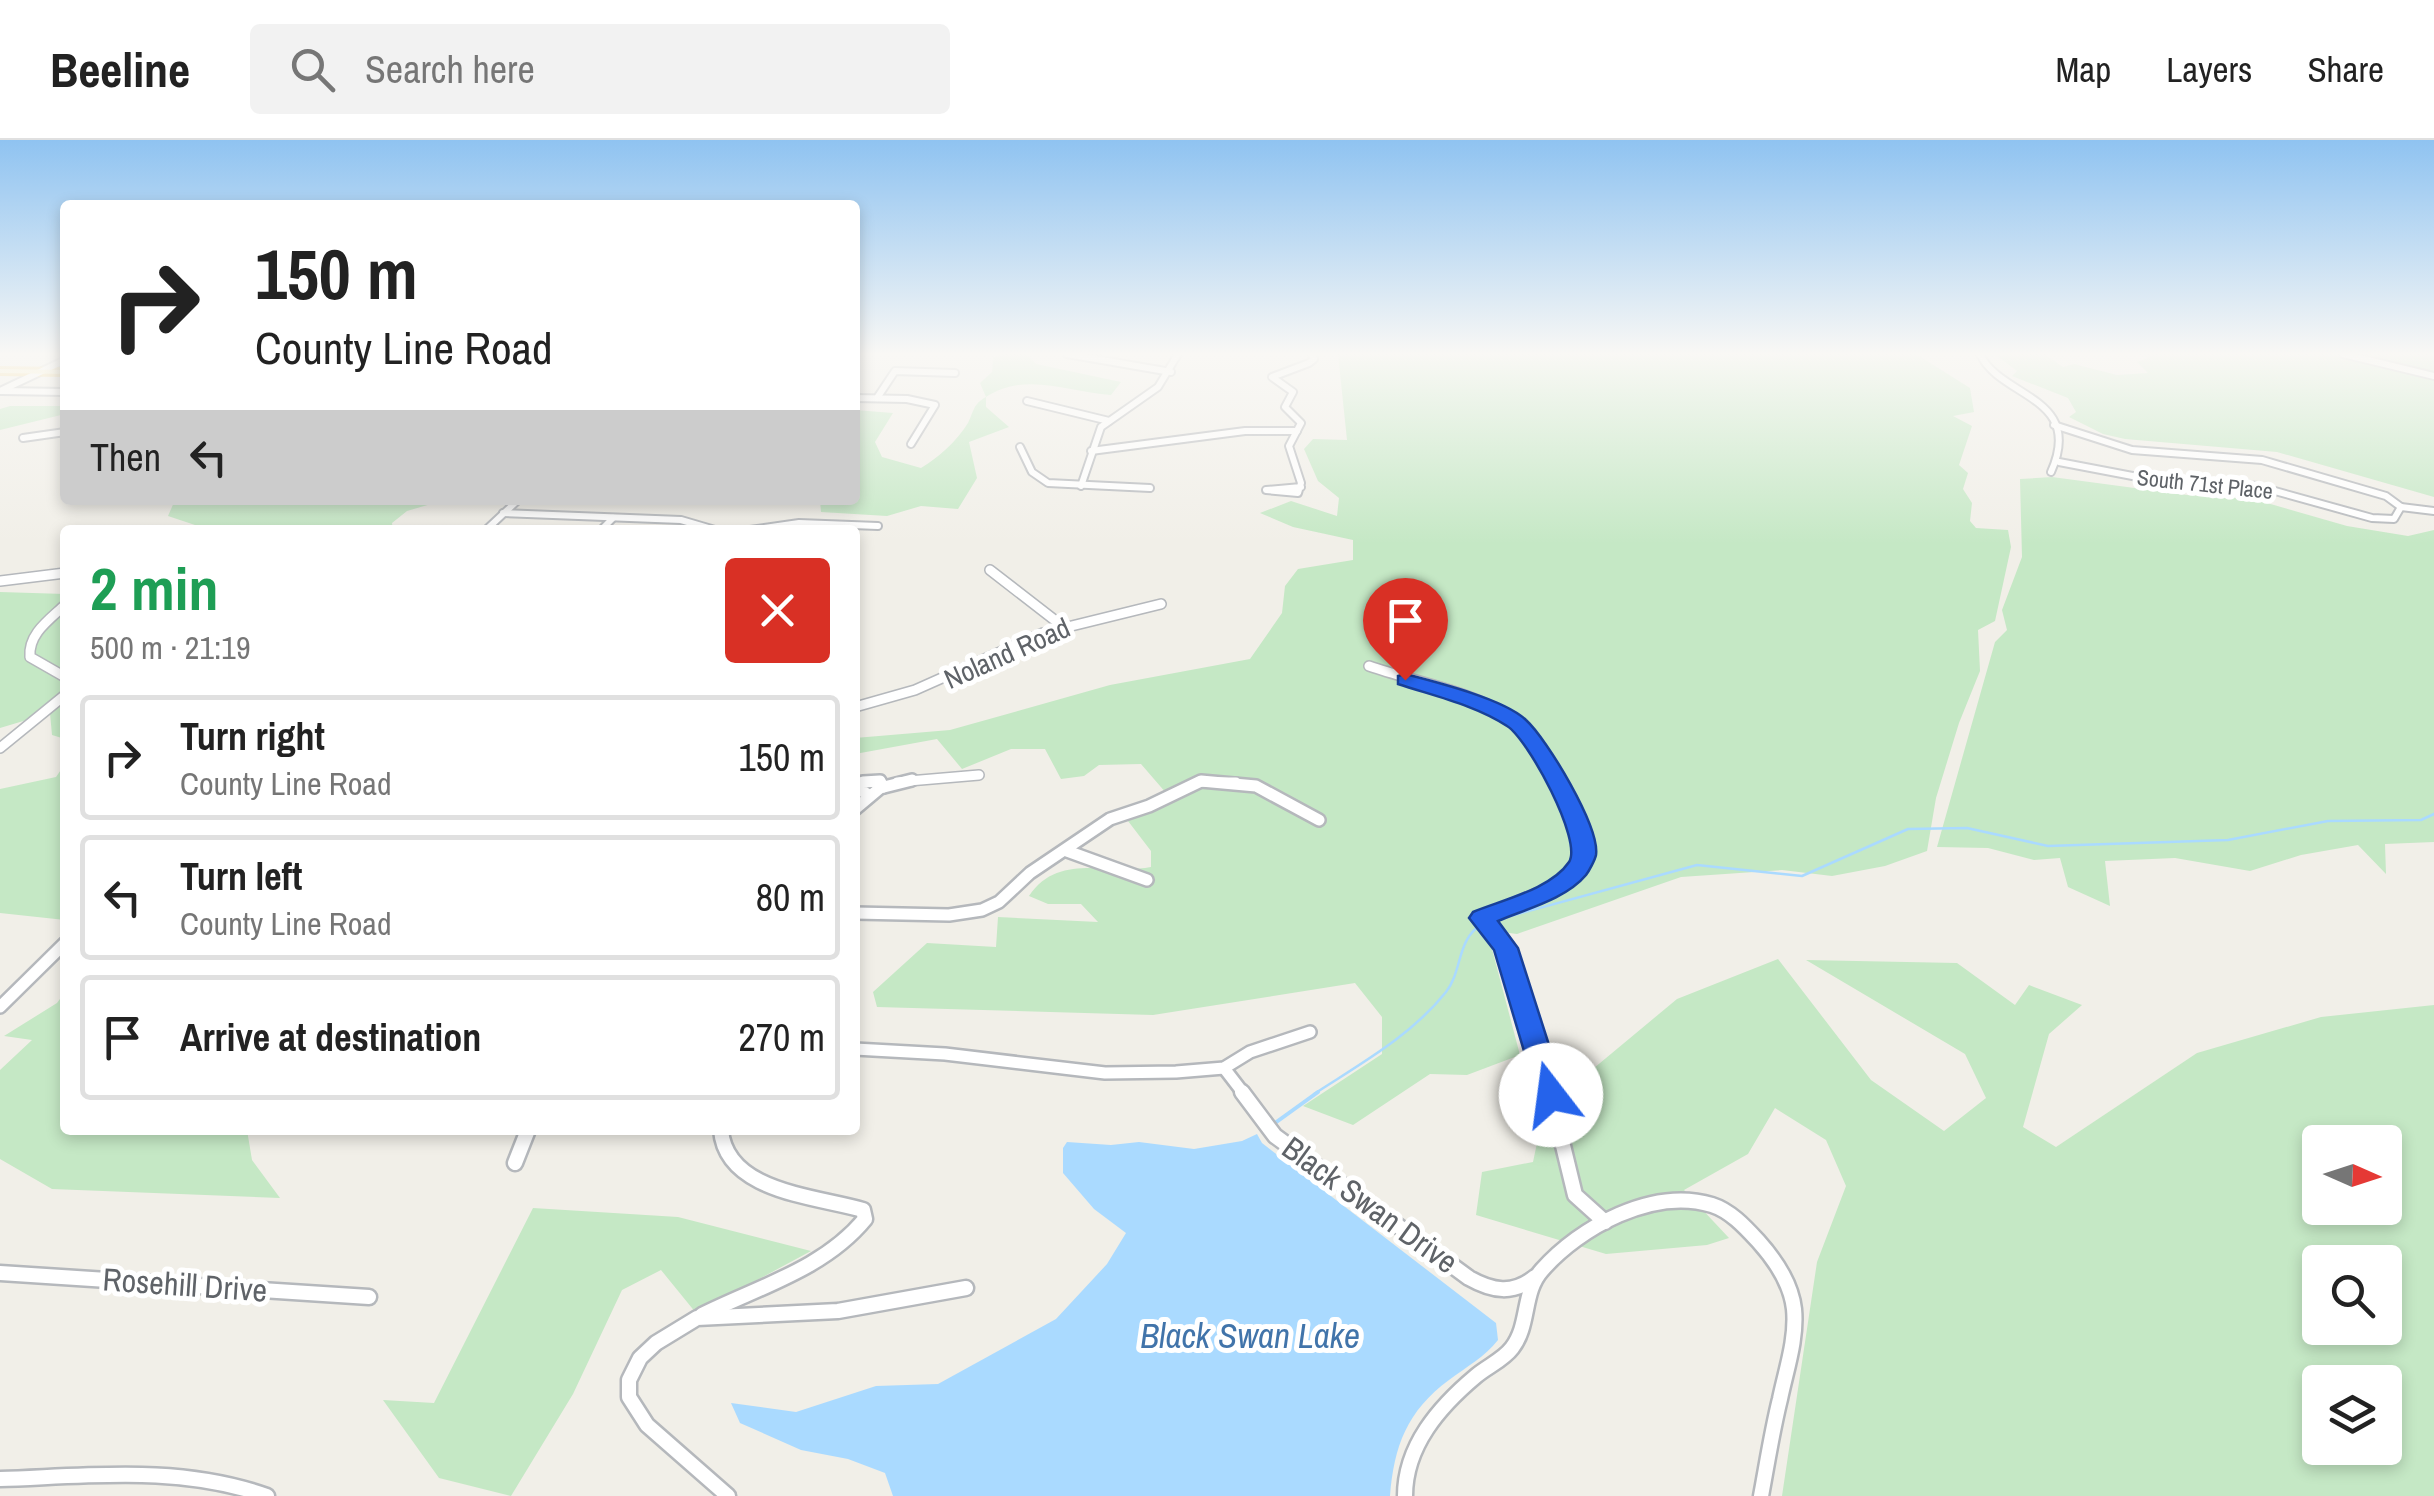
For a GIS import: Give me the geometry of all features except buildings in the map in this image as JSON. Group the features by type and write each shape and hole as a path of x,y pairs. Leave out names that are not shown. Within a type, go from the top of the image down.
{"street":[{"path":"911,444 927,417"},
{"path":"1093,417 1108,421"},
{"path":"1081,486 1097,433 1114,417"},
{"path":"1295,417 1301,423 1289,446 1301,473 1301,487"},
{"path":"2050,417 2058,462 2052,472"},
{"path":"2054,425 2132,450 2274,463 2386,496 2401,507 2434,511"},
{"path":"1091,451 1130,450 1261,428 1297,431"},
{"path":"24,438 60,433"},
{"path":"1020,448 1036,476 1054,484 1150,488"},
{"name":"South 71st Place","path":"2058,462 2144,478 2267,488 2372,518 2394,518 2401,507"},
{"path":"491,525 513,505"},
{"path":"503,514 690,521 701,525"},
{"path":"606,525 612,518"},
{"path":"784,525 851,525"},
{"path":"860,525 878,526"},
{"path":"990,570 1061,625"},
{"path":"0,581 60,573"},
{"name":"Noland Road","path":"860,706 892,700 945,680 1061,625 1161,604"},
{"path":"60,610 34,635 28,652 60,674"},
{"path":"1370,666 1486,707 1518,724 1546,763 1582,832 1584,856 1576,871 1549,890 1482,918 1506,948 1543,1062 1575,1196 1605,1222"},
{"path":"0,748 60,699"},
{"path":"860,789 863,782 880,781 882,787 914,779 979,776"},
{"path":"860,913 949,915 982,910 1110,819 1201,781 1256,786 1319,820"},
{"path":"1067,851 1146,880"},
{"path":"0,1006 60,948"},
{"path":"860,1049 944,1054 1104,1073 1224,1068 1250,1052 1310,1032"},
{"name":"Black Swan Drive","path":"1224,1068 1276,1136 1485,1288 1524,1287 1574,1240 1605,1222 1652,1205 1692,1201 1711,1205 1743,1224 1773,1260 1791,1292 1795,1324 1761,1496"},
{"path":"515,1164 526,1135"},
{"path":"721,1135 722,1152 732,1168 766,1184 863,1210 864,1220 858,1230 832,1251 656,1342 640,1358 629,1380 629,1396 646,1425 728,1496"},
{"name":"Black Swan Drive","path":"1405,1496 1406,1470 1439,1413 1474,1377 1514,1345 1540,1271"},
{"name":"Rosehill Drive","path":"0,1273 370,1296"},
{"path":"696,1318 838,1311 966,1288"},
{"path":"0,1480 205,1478 242,1485 268,1496"}],"green space":[{"path":"0,417 52,417 0,430"},
{"path":"860,417 890,417 875,442 882,457 921,468 953,443 971,417 998,417 1009,427 969,442 977,478 958,509 921,506 887,516 821,512 820,505 860,505"},
{"path":"1345,417 1955,417 1972,426 1959,465 1968,473 1963,489 1972,503 1970,521 1976,528 2008,530 2011,547 1995,621 1978,630 1980,671 1936,798 1927,851 1885,866 1832,876 1782,870 1681,877 1517,934 1487,930 1520,1055 1467,1075 1430,1074 1353,1125 1303,1106 1382,1054 1382,1017 1355,983 1153,1015 877,1007 873,992 927,943 996,947 998,917 1098,922 1081,904 1048,904 1029,896 1041,882 1069,870 1151,867 1151,851 1128,821 1173,801 1141,764 1099,765 1084,776 1061,779 1045,749 1011,749 962,769 937,739 860,753 860,738 950,730 1110,685 1250,659 1282,613 1285,586 1298,569 1353,560 1353,540 1293,527 1260,513 1291,501 1337,516 1339,498 1318,481 1304,449 1313,439 1347,440"},
{"path":"2070,417 2434,417 2434,497 2277,452 2103,434"},
{"path":"2052,477 2187,495 2253,499 2347,526 2408,536 2434,530 2434,842 2385,844 2386,874 2358,845 2301,855 2250,871 2175,858 2105,861 2110,906 2068,887 2060,858 2034,860 1988,848 1937,847 1995,642 2007,630 2002,610 2022,557 2020,479"},
{"path":"173,505 428,505 407,511 392,525 195,525 168,516"},
{"path":"0,592 60,594 60,737 52,735 50,713 0,728"},
{"path":"60,771 60,919 0,913 0,789 56,777"},
{"path":"1778,959 1871,1080 1944,1131 1986,1098 1965,1054 1806,960 1957,963 2015,1005 2029,985 2082,1005 2049,1034 2023,1127 2056,1147 2197,1053 2321,1017 2434,1005 2434,1496 1782,1496 1817,1262 1846,1186 1826,1140 1775,1108 1748,1154 1684,1190 1729,1238 1707,1245 1606,1254 1476,1215 1482,1172 1533,1162 1537,1143 1532,1099 1582,1078 1677,999"},
{"path":"60,999 60,1135 248,1135 252,1160 280,1198 52,1189 0,1159 0,1070 32,1040 4,1036"},
{"path":"533,1208 678,1217 811,1251 696,1313 661,1270 622,1290 573,1394 511,1496 439,1478 383,1400 434,1403"}],"water":[{"name":"Black Swan Lake","path":"1257,1134 1262,1143 1496,1323 1498,1340 1493,1346 1435,1392 1413,1417 1399,1445 1390,1496 893,1496 885,1473 848,1459 801,1450 740,1423 731,1403 796,1412 876,1386 938,1384 1056,1319 1107,1264 1126,1233 1094,1209 1063,1173 1063,1148 1067,1142 1139,1142 1194,1149 1242,1141"}],"waterway":[{"path":"1492,921 1697,865 1802,876 1908,829 1967,828 2048,846 2228,840 2328,821 2421,820 2434,814"},
{"path":"1314,1094 1384,1048 1432,1008 1451,983 1468,938 1482,924"},
{"path":"1275,1123 1318,1092"}],"route":[{"path":"1405,680 1486,707 1518,724 1546,763 1582,832 1582,864 1566,880 1482,918 1506,948 1551,1095"}]}
